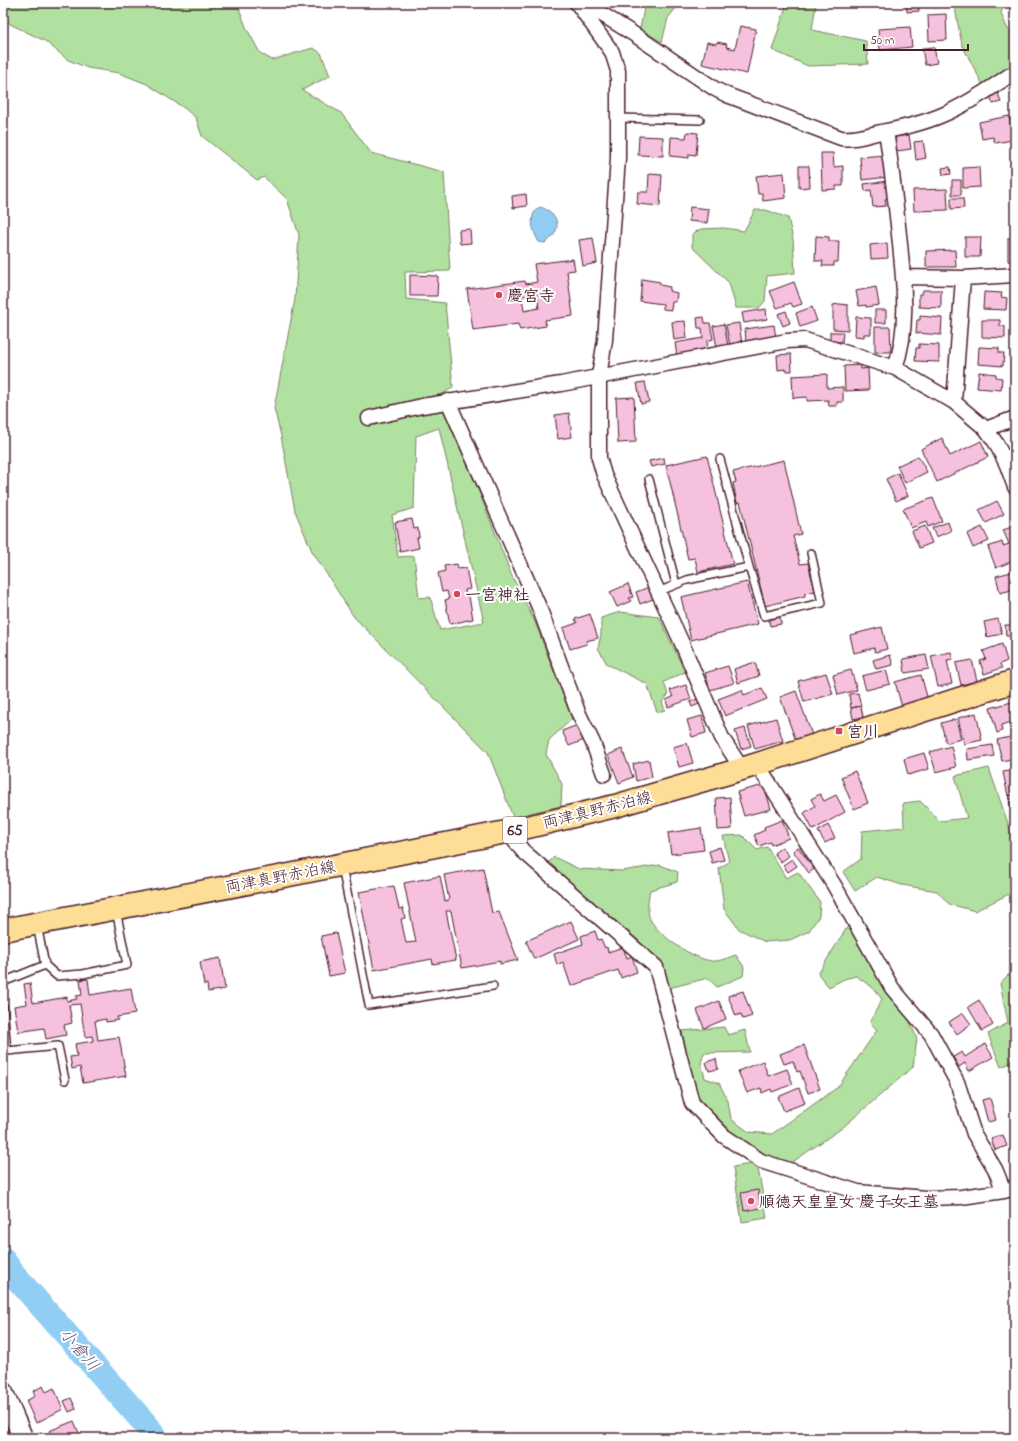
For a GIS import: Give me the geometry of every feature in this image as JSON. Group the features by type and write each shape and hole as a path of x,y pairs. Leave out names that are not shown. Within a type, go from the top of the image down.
{"main road":[{"name":"両津真野赤泊線","path":"3,930 511,831 616,806 750,767 1015,681"},
{"path":"3,1392 23,1438"}],"street":[{"path":"511,831 514,840 523,851 656,967 692,1103 724,1136 761,1161 858,1192 925,1198 961,1197 1010,1190 995,1169 974,1134 958,1082 931,1034 892,988 834,885 750,767 722,738 681,641 604,475 599,458 598,376 605,340 618,158 618,71 612,52 577,3"},
{"path":"584,3 632,33 715,89 727,95 841,138 850,139 913,125 948,113 974,99 1010,75 1015,74"},
{"path":"886,131 894,181 903,278 904,315 900,356 896,368"},
{"path":"903,278 962,278 1015,275"},
{"path":"954,402 962,278"},
{"path":"369,418 448,401 561,384 598,376 805,340 896,368 954,402 986,429 996,443 1009,454 1015,487"},
{"path":"448,401 539,607 578,712 593,743 604,774"},
{"path":"986,429 1015,418"}],"lane":[{"path":"618,118 700,120"},
{"path":"720,459 749,567 764,616 822,603 811,553"},
{"path":"649,479 676,584"},
{"path":"658,592 686,580 749,567"},
{"path":"341,865 369,1005 492,986"},
{"path":"36,923 45,965 57,976 83,974 127,966 116,909"},
{"path":"3,982 45,965"},
{"path":"3,1006 7,1051 58,1046 65,1080"}],"green space":[{"path":"3,3 237,3 246,27 260,53 272,60 313,48 321,53 330,76 302,90 341,113 371,153 444,172 450,271 405,272 406,299 445,303 453,387 438,397 478,489 511,574 535,622 572,719 549,740 546,754 562,784 561,806 513,817 488,752 354,617 312,551 295,511 281,436 274,408 295,299 299,235 287,199 264,177 257,180 202,136 196,118 184,108 147,84 119,73 88,68 68,60 45,41 10,24 3,16","holes":["439,428 484,622 440,630 430,597 419,598 414,556 398,557 392,515 414,508 416,436"]},
{"path":"645,3 680,3 668,18 662,42 640,29"},
{"path":"787,3 834,3 833,5 816,4 812,30 866,41 868,64 808,66 772,50"},
{"path":"954,3 1005,3 1001,13 1007,28 1015,34 1015,68 1000,73 984,87 962,45"},
{"path":"755,210 766,210 788,218 793,239 795,273 767,276 765,301 759,308 736,308 729,283 692,247 692,234 701,229 724,228 744,231"},
{"path":"620,612 659,617 685,672 664,682 668,695 662,702 665,710 657,712 647,684 607,664 598,648 601,634 601,618"},
{"path":"989,768 1015,844 1015,891 975,911 949,904 937,891 902,885 877,877 855,891 843,872 861,859 862,831 904,827 903,803 920,801 940,821 967,818 955,776"},
{"path":"742,835 757,850 767,847 786,878 798,872 820,902 819,916 809,931 790,940 765,942 739,929 724,909 719,868 729,862 723,836"},
{"path":"554,857 579,869 622,871 660,865 678,872 677,882 650,890 648,910 651,921 662,934 687,952 696,956 715,961 736,955 744,967 743,976 717,987 708,978 669,988 660,963 638,940 548,863"},
{"path":"849,924 874,972 908,1017 917,1039 913,1067 842,1128 791,1163 763,1157 727,1131 696,1096 682,1031 724,1027 728,1035 745,1030 750,1052 704,1053 701,1063 705,1078 719,1083 728,1101 731,1119 749,1132 772,1134 838,1087 877,1030 870,1022 882,999 872,987 856,976 844,979 829,987 818,974"},
{"path":"1015,974 1015,1061 1001,1067 988,1034 1008,1023 1000,983 1008,975"},
{"path":"757,1163 767,1218 742,1222 733,1167"}],"water":[{"path":"540,207 549,211 556,219 557,223 557,228 553,236 545,243 539,242 532,224 534,214"}],"building":[{"path":"906,3 918,3 919,11 907,12"},
{"path":"924,3 947,3 947,4 925,7"},
{"path":"946,14 947,40 929,41 928,15"},
{"path":"740,26 756,29 747,74 702,64 707,42 727,44 726,47 735,49"},
{"path":"910,27 912,47 880,50 878,29"},
{"path":"934,47 937,63 925,65 922,48"},
{"path":"998,93 1001,102 993,104 990,96"},
{"path":"1009,116 1013,140 995,143 993,137 982,139 979,122"},
{"path":"687,132 698,133 696,155 689,154 689,158 670,156 671,137 686,138"},
{"path":"909,135 911,149 897,151 895,137"},
{"path":"639,136 663,137 663,156 638,155"},
{"path":"923,141 926,158 916,160 914,142"},
{"path":"821,153 833,153 834,167 843,166 843,186 836,186 836,189 822,190"},
{"path":"885,155 888,177 862,180 860,157"},
{"path":"799,166 809,166 810,187 799,188"},
{"path":"950,167 951,174 943,175 942,168"},
{"path":"979,167 980,187 963,188 963,168"},
{"path":"784,173 786,198 763,201 762,193 758,194 756,176"},
{"path":"649,174 662,175 660,206 637,204 638,192 648,192"},
{"path":"952,180 961,180 961,195 952,195"},
{"path":"889,181 891,198 885,199 886,206 873,207 871,190 865,191 864,184"},
{"path":"947,189 948,210 914,211 913,190"},
{"path":"526,194 527,206 513,208 512,196"},
{"path":"951,198 963,198 964,208 951,209"},
{"path":"690,207 709,209 707,223 689,221"},
{"path":"470,229 471,243 460,244 459,230"},
{"path":"816,236 829,237 829,241 839,241 838,262 834,262 834,266 822,266 823,261 815,261"},
{"path":"965,237 981,237 980,257 965,257"},
{"path":"593,238 597,263 583,266 579,240"},
{"path":"1008,238 1015,238 1015,261 1008,261"},
{"path":"887,243 888,258 871,259 870,245"},
{"path":"955,250 956,267 926,267 926,251"},
{"name":"慶宮寺","path":"573,259 575,270 567,271 573,316 545,320 546,326 520,330 518,324 473,330 467,289 525,281 526,284 537,282 534,264","holes":["537,294 539,308 524,311 522,296"]},
{"path":"410,275 438,276 437,296 410,296"},
{"path":"642,279 660,282 660,285 670,287 669,291 677,293 676,302 672,302 671,310 663,309 663,304 640,301"},
{"path":"794,282 802,304 793,307 791,303 777,308 770,291"},
{"path":"876,287 879,305 866,307 866,305 859,306 856,291"},
{"path":"923,290 941,290 941,308 919,307 919,294 922,294"},
{"path":"984,292 1002,293 1001,297 1007,298 1006,310 983,309"},
{"path":"833,305 848,305 848,330 833,329"},
{"path":"812,307 817,321 800,327 796,313"},
{"path":"766,309 767,319 744,323 742,313"},
{"path":"875,310 886,310 886,323 875,323"},
{"path":"786,311 790,323 783,326 778,314"},
{"path":"920,316 942,318 941,335 916,333 917,320 920,320"},
{"path":"704,317 705,323 710,323 713,339 707,341 708,351 677,356 675,343 703,338 702,328 698,328 697,318"},
{"path":"856,317 871,318 871,334 864,334 864,337 855,336"},
{"path":"982,320 1000,320 1000,326 1005,326 1005,338 982,337"},
{"path":"685,321 687,338 674,340 672,322"},
{"path":"739,323 742,344 730,346 726,325"},
{"path":"724,324 728,346 717,348 713,326"},
{"path":"774,325 776,338 746,342 745,329"},
{"path":"875,327 890,327 891,352 875,352"},
{"path":"830,332 843,332 842,342 830,341"},
{"path":"919,344 939,345 939,362 915,361 916,348 919,348"},
{"path":"979,347 999,348 999,353 1004,353 1003,366 978,364"},
{"path":"791,354 792,371 785,371 785,369 778,370 777,355"},
{"path":"861,365 861,369 868,368 869,390 845,391 844,366"},
{"path":"979,372 996,374 996,377 1002,378 1001,390 977,388"},
{"path":"827,374 827,388 843,387 843,402 837,402 837,406 829,406 828,400 807,401 807,397 793,398 792,376"},
{"path":"645,382 649,402 641,404 637,383"},
{"path":"634,397 636,442 618,443 616,398"},
{"path":"569,413 572,437 558,439 555,415"},
{"path":"942,438 950,456 981,441 988,457 937,482 921,449"},
{"path":"707,456 733,564 698,572 695,558 688,559 666,465"},
{"path":"918,456 927,472 905,483 897,466"},
{"path":"664,458 665,464 651,467 649,461"},
{"path":"784,460 801,534 793,536 800,564 808,563 815,591 805,593 805,596 765,606 740,502 737,503 733,483 736,482 733,472"},
{"path":"898,473 908,496 896,501 886,479"},
{"path":"933,498 942,521 928,527 926,522 911,528 903,509"},
{"path":"997,501 1004,514 986,523 979,510"},
{"path":"412,519 414,529 418,528 419,537 417,538 419,548 400,552 395,522"},
{"path":"948,522 951,531 936,537 932,528"},
{"path":"925,526 932,543 919,548 912,531"},
{"path":"1015,526 1015,560 996,568 988,547 1002,542 1003,546 1009,544 1003,530"},
{"path":"982,527 989,541 973,548 967,534"},
{"name":"一宮神社","path":"457,564 458,569 466,568 470,589 465,590 466,596 469,596 473,619 450,624 445,600 449,599 447,591 442,592 438,573 445,571 444,566"},
{"path":"1015,571 1015,589 1000,593 996,576"},
{"path":"747,582 758,624 691,640 681,597"},
{"path":"628,584 633,597 629,598 631,601 617,607 610,592"},
{"path":"649,587 653,599 640,604 636,592"},
{"path":"590,614 598,638 586,641 587,644 570,649 563,628 577,623 575,619"},
{"path":"780,617 781,624 770,626 769,620"},
{"path":"1015,617 1015,639 1013,639 1013,636 1006,636 1005,625 1011,625 1011,618"},
{"path":"998,619 1002,634 987,637 984,622"},
{"path":"882,627 887,649 875,652 874,648 854,653 850,635"},
{"path":"1002,644 1007,661 1000,664 1002,668 984,674 980,661 986,659 983,651"},
{"path":"1015,651 1015,667 1012,668 1010,652"},
{"path":"951,652 953,659 947,660 952,684 938,687 931,656"},
{"path":"890,655 893,665 876,669 873,660"},
{"path":"926,655 929,669 905,673 903,659"},
{"path":"972,660 977,681 961,685 956,663"},
{"path":"755,662 759,676 738,683 734,669"},
{"path":"728,666 734,683 710,690 705,673"},
{"path":"851,670 857,690 838,695 833,675"},
{"path":"886,670 890,684 866,690 862,676"},
{"path":"826,673 833,694 804,702 798,681"},
{"path":"921,675 928,700 902,707 895,682"},
{"path":"686,685 691,699 668,707 666,700 673,697 670,690"},
{"path":"762,688 767,699 725,716 718,699 742,690 744,695"},
{"path":"796,691 812,735 796,741 780,697"},
{"path":"858,693 861,706 851,708 849,694"},
{"path":"697,699 699,704 692,707 690,702"},
{"path":"1015,701 1015,721 1001,725 1002,731 997,733 990,708"},
{"path":"861,706 863,717 853,719 851,708"},
{"path":"976,713 982,740 964,744 958,718"},
{"path":"702,716 706,733 692,737 687,720"},
{"path":"776,718 783,741 755,749 748,726"},
{"path":"956,719 961,739 946,743 941,723"},
{"path":"578,725 584,740 569,746 562,731"},
{"path":"745,728 751,746 741,749 735,731"},
{"path":"1015,736 1015,758 1002,761 997,740"},
{"path":"687,743 693,763 679,767 673,747"},
{"path":"992,745 994,756 968,760 967,749"},
{"path":"951,746 956,767 936,772 930,752"},
{"path":"622,749 633,777 619,783 608,755"},
{"path":"924,753 929,769 908,775 904,759"},
{"path":"649,760 652,777 636,781 633,764"},
{"path":"1015,770 1015,795 1008,796 1003,772"},
{"path":"855,771 868,803 854,809 841,777"},
{"path":"764,785 771,809 744,816 737,792"},
{"path":"820,794 824,801 836,795 845,812 813,830 804,813 815,806 811,799"},
{"path":"730,797 732,829 718,830 716,798"},
{"path":"1015,798 1015,826 1014,826 1009,799"},
{"path":"782,820 789,838 771,845 770,842 759,846 754,835 765,830 764,827"},
{"path":"828,825 835,838 825,843 818,831"},
{"path":"701,828 704,850 671,854 668,833"},
{"path":"720,847 724,860 712,863 709,851"},
{"path":"782,847 789,856 781,862 774,853"},
{"path":"798,847 814,869 809,873 793,851"},
{"path":"792,859 797,866 788,872 783,865"},
{"path":"483,868 492,913 499,912 518,960 500,964 500,961 462,968 451,911 446,911 456,960 433,964 432,959 374,970 359,892 394,886 399,909 403,908 405,918 401,919 406,943 416,942 404,883 440,876 445,901 449,900 444,875"},
{"path":"571,921 579,939 534,959 526,941"},
{"path":"595,931 598,940 601,939 605,948 607,947 608,952 623,947 627,958 632,956 637,972 621,978 618,970 571,986 563,962 557,965 554,954 583,944 581,936"},
{"path":"336,933 345,973 329,976 321,936"},
{"path":"220,958 225,989 208,992 207,984 204,985 200,962"},
{"path":"88,979 90,995 131,988 135,1014 117,1017 118,1020 106,1022 106,1019 95,1021 98,1040 119,1037 126,1076 83,1083 80,1067 72,1069 70,1057 77,1056 75,1044 93,1041 92,1036 85,1037 80,1004 69,1005 72,1023 64,1025 66,1035 46,1039 44,1028 18,1032 14,1006 27,1004 24,984 30,983 33,1003 67,997 67,1001 77,999 76,996 82,995 80,980"},
{"path":"743,991 752,1016 743,1019 741,1014 736,1016 728,996"},
{"path":"979,1000 993,1025 982,1031 968,1007"},
{"path":"719,1001 726,1019 704,1028 697,1010"},
{"path":"963,1013 971,1024 957,1034 949,1022"},
{"path":"985,1044 993,1057 969,1071 965,1063 959,1067 953,1057 962,1052 965,1057"},
{"path":"804,1045 820,1089 808,1093 800,1071 797,1072 793,1061 784,1064 780,1054"},
{"path":"716,1059 718,1069 709,1071 706,1062"},
{"path":"763,1061 768,1076 787,1069 793,1084 772,1092 771,1089 762,1093 761,1088 747,1093 738,1071"},
{"path":"799,1088 805,1103 784,1111 778,1097"},
{"path":"990,1098 996,1120 988,1122 982,1100"},
{"path":"1003,1135 1007,1146 995,1150 991,1139"},
{"name":"順徳天皇皇女 慶子女王墓","path":"758,1190 761,1208 744,1211 741,1193"},
{"path":"43,1386 46,1392 54,1388 63,1409 36,1423 26,1401 35,1396 33,1391"},
{"path":"71,1398 76,1409 69,1412 64,1401"},
{"path":"74,1421 81,1438 52,1438 49,1431"},
{"path":"3,1422 9,1438 3,1438"}],"waterway":[{"name":"小倉川","path":"3,1260 14,1275 156,1438"}],"place":[{"name":"慶宮寺","path":"499,295"},
{"name":"一宮神社","path":"457,594"},
{"name":"宮川","path":"839,731"},
{"name":"順徳天皇皇女 慶子女王墓","path":"751,1201"}]}
